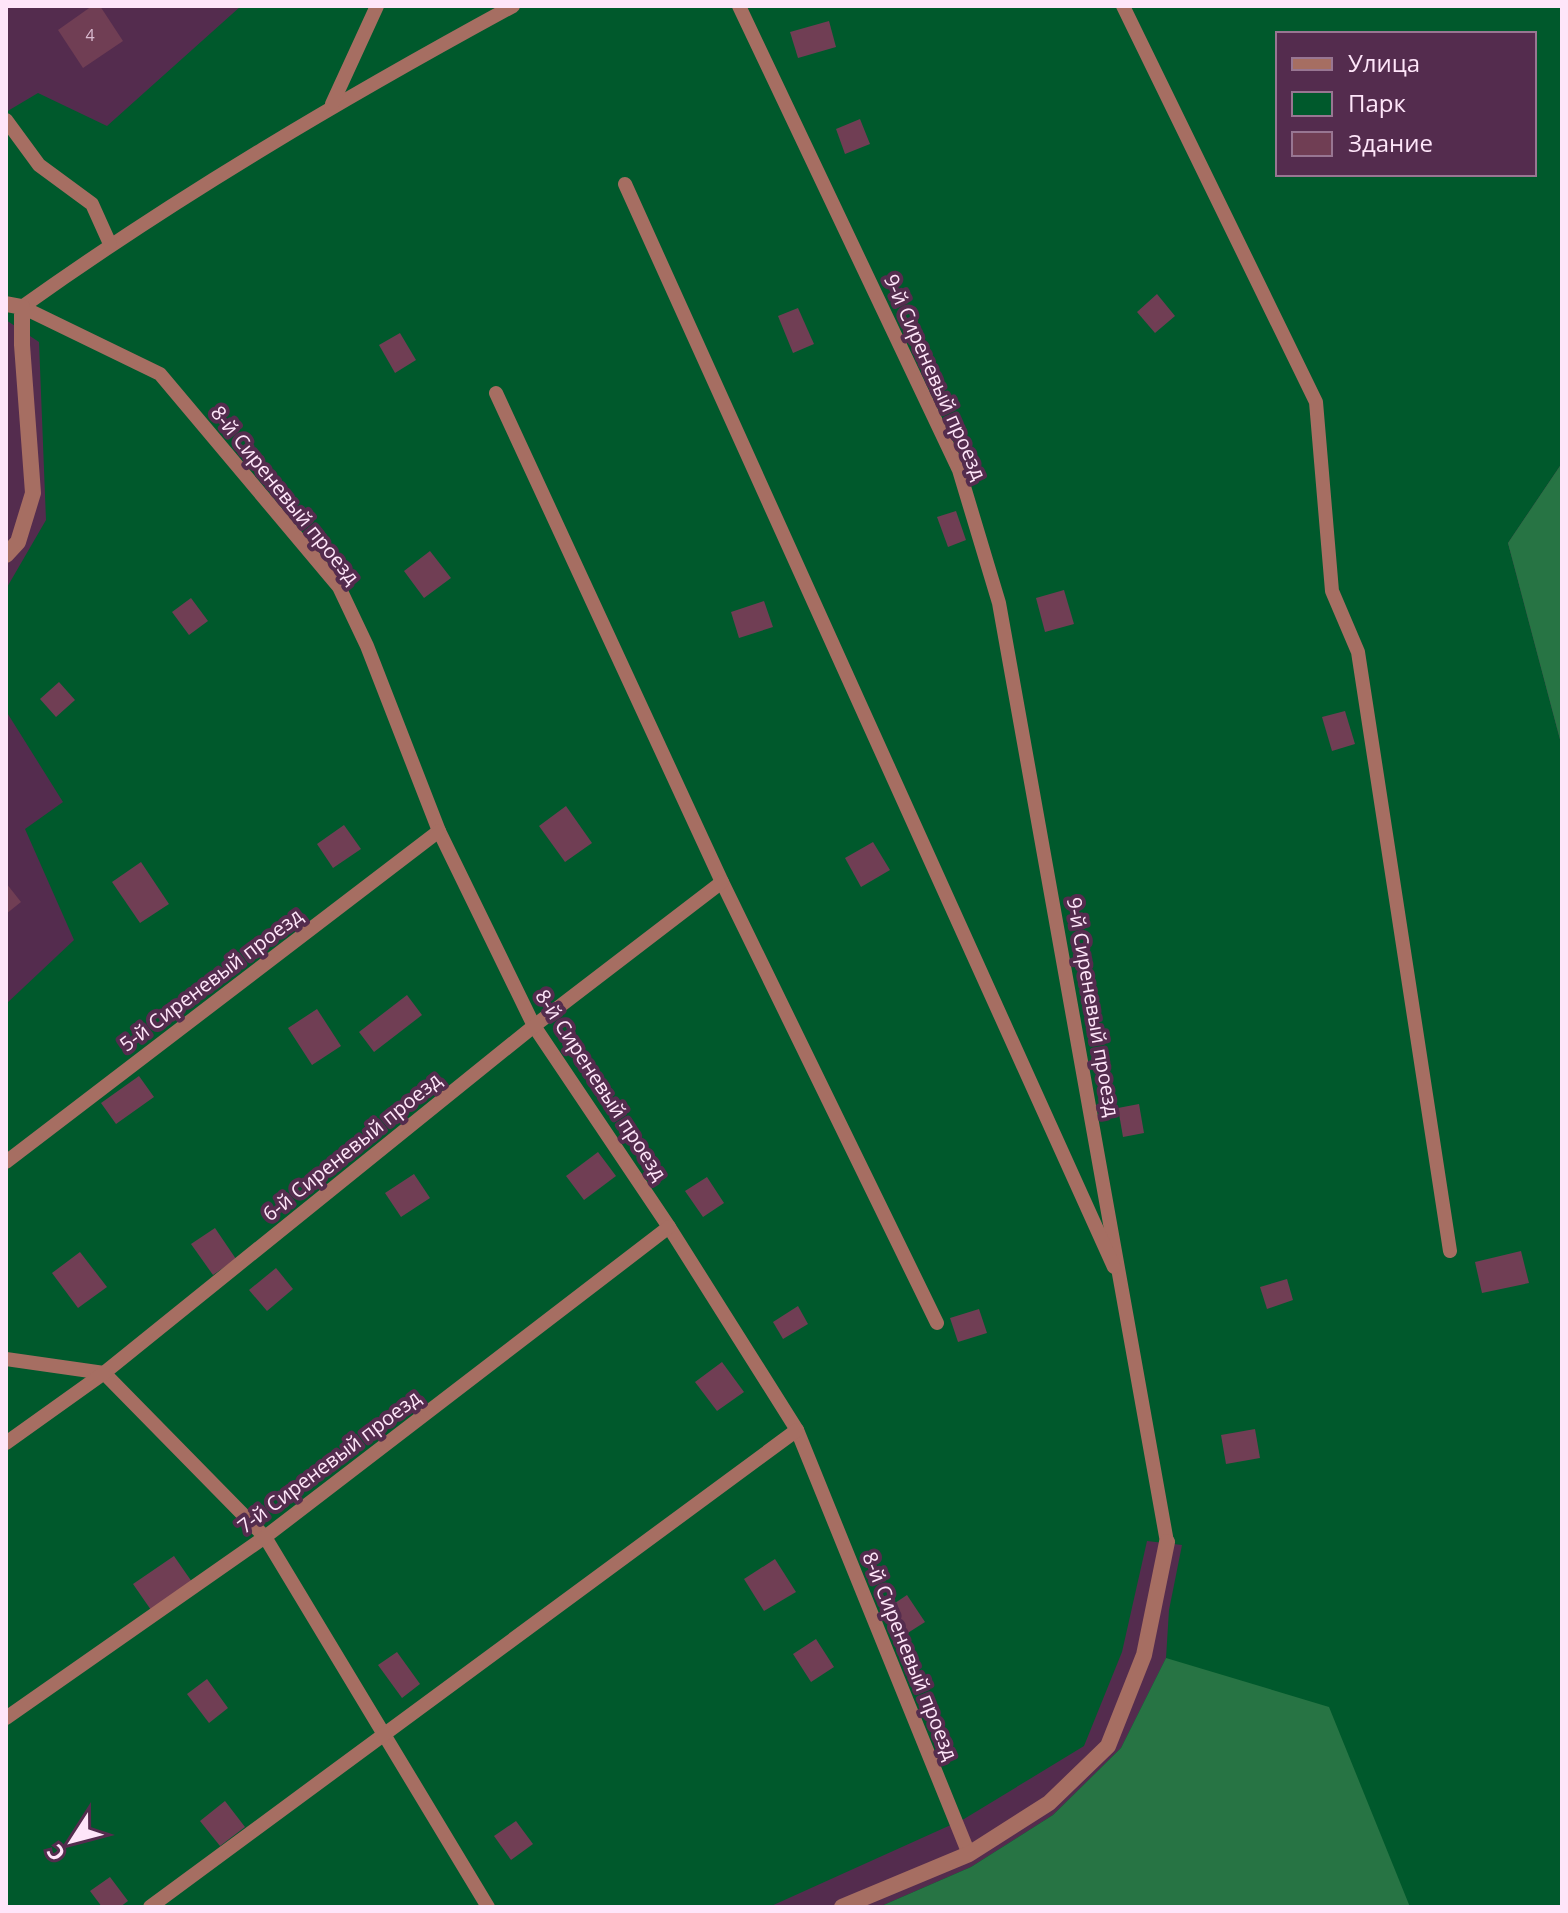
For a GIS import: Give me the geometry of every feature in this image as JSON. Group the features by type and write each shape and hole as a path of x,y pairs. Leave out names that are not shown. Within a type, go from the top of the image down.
{"street":[{"path":"6,555 18,542 33,493 22,345 14,305"},
{"name":"9-й Сиреневый проезд","path":"842,1907 969,1854 1049,1803 1108,1746 1144,1655 1167,1542"}],"lane":[{"path":"332,105 377,6"},
{"path":"14,305 332,105 513,6"},
{"name":"9-й Сиреневый проезд","path":"739,6 959,470 999,603 1167,1542"},
{"path":"1123,6 1316,402 1332,591 1358,652 1450,1251"},
{"path":"6,120 39,165 92,204 110,244"},
{"path":"625,184 1124,1289"},
{"name":"8-й Сиреневый проезд","path":"14,305 160,374 339,587 367,646 439,831 534,1026 669,1227 797,1430 969,1854"},
{"path":"496,393 722,882 937,1323"},
{"name":"5-й Сиреневый проезд","path":"6,1162 439,831"},
{"name":"6-й Сиреневый проезд","path":"6,1443 104,1373 534,1026 722,882"},
{"name":"7-й Сиреневый проезд","path":"6,1718 265,1537 669,1227"},
{"path":"6,1359 104,1373 265,1537 386,1733 488,1907"},
{"path":"150,1907 797,1430"}],"green space":[{"path":"241,6 1562,6 1562,463 1508,543 1562,747 1562,1907 879,1907 971,1867 1053,1815 1121,1748 1166,1658 1169,1610 1182,1545 1147,1541 1122,1652 1084,1746 964,1819 769,1907 6,1907 6,1004 74,940 25,829 63,802 6,711 6,589 46,520 39,342 6,320 6,112 38,93 107,126"},
{"path":"1562,463 1562,747 1508,543"},
{"path":"1166,1658 1329,1707 1410,1907 879,1907 971,1867 1053,1815 1121,1748"}],"building":[{"path":"92,6 100,6 123,41 83,68 58,30"},
{"path":"829,21 836,47 798,58 790,32"},
{"path":"860,119 870,144 845,154 836,129"},
{"path":"1157,294 1175,316 1155,333 1137,312"},
{"path":"798,308 814,344 793,353 778,316"},
{"path":"400,333 416,360 395,373 379,345"},
{"path":"956,511 966,540 948,547 937,517"},
{"path":"430,551 451,578 424,598 404,571"},
{"path":"1064,590 1074,624 1045,632 1036,598"},
{"path":"191,598 208,621 189,635 172,612"},
{"path":"764,601 773,627 739,638 731,612"},
{"path":"59,682 75,700 56,717 40,699"},
{"path":"1345,711 1355,744 1332,751 1322,717"},
{"path":"566,806 592,843 565,862 539,826"},
{"path":"344,825 361,849 333,868 317,844"},
{"path":"873,842 890,870 861,887 845,858"},
{"path":"141,862 169,904 140,923 112,882"},
{"path":"6,883 21,902 6,914"},
{"path":"407,995 422,1015 374,1052 359,1032"},
{"path":"317,1009 341,1046 312,1065 288,1028"},
{"path":"139,1076 154,1097 116,1124 101,1103"},
{"path":"1139,1104 1144,1133 1123,1137 1118,1108"},
{"path":"598,1152 616,1176 584,1200 566,1176"},
{"path":"414,1174 430,1198 401,1217 385,1193"},
{"path":"707,1177 724,1203 703,1217 685,1191"},
{"path":"215,1228 236,1259 213,1275 191,1244"},
{"path":"1521,1251 1529,1283 1482,1293 1475,1262"},
{"path":"80,1252 107,1287 78,1308 52,1273"},
{"path":"276,1268 293,1289 267,1311 249,1290"},
{"path":"1287,1279 1293,1300 1267,1309 1260,1287"},
{"path":"798,1306 808,1324 783,1339 773,1322"},
{"path":"979,1309 987,1333 958,1342 950,1318"},
{"path":"722,1362 744,1392 717,1411 695,1382"},
{"path":"1255,1429 1260,1458 1226,1464 1221,1435"},
{"path":"174,1556 192,1582 151,1610 133,1584"},
{"path":"775,1559 796,1592 764,1611 744,1579"},
{"path":"907,1595 925,1622 903,1636 886,1609"},
{"path":"816,1639 834,1667 811,1682 793,1654"},
{"path":"397,1652 420,1684 402,1698 378,1665"},
{"path":"207,1679 228,1708 209,1723 187,1694"},
{"path":"225,1801 245,1827 220,1846 200,1821"},
{"path":"516,1821 533,1844 511,1860 494,1836"},
{"path":"110,1877 128,1901 120,1907 102,1907 90,1891"}]}
